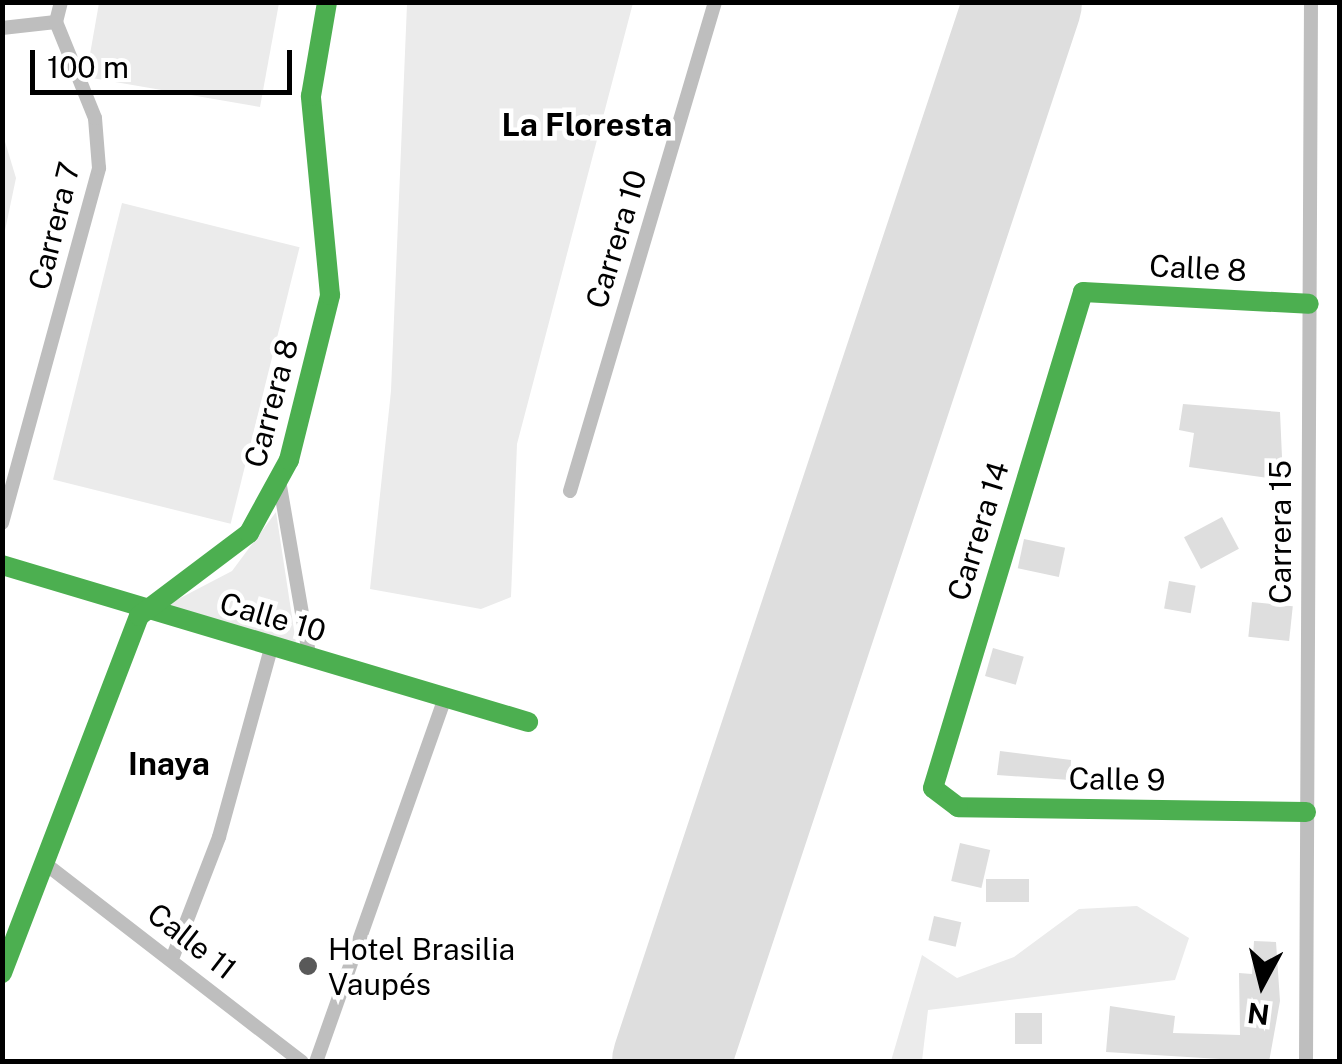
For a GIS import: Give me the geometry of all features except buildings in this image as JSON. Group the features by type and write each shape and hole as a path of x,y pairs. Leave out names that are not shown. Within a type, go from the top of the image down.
{"street":[{"path":"2,28 56,22 61,2"},
{"name":"Carrera 8","path":"144,610 225,558 280,486 330,295 312,96 327,2"},
{"name":"Carrera 10","path":"570,490 715,2"},
{"name":"Carrera 15","path":"1306,1062 1311,2"},
{"name":"Carrera 7","path":"2,523 99,168 95,118 56,22"},
{"name":"Calle 8","path":"1083,292 1309,304"},
{"name":"Carrera 14","path":"933,788 1083,292"},
{"path":"280,486 310,659"},
{"name":"Calle 10","path":"2,565 528,722"},
{"path":"2,973 11,930 47,865 144,610"},
{"path":"172,959 219,836 271,648"},
{"path":"316,1062 445,698"},
{"name":"Calle 9","path":"933,788 958,806 1306,812"},
{"name":"Calle 11","path":"47,865 302,1062"}],"shaded area":[{"path":"99,3 279,3 260,107 86,77"},
{"path":"633,3 517,444 511,597 481,609 370,589 391,391 407,4"},
{"path":"2,135 16,178 3,240"},
{"path":"122,203 300,247 231,524 53,480"},
{"path":"276,512 296,643 165,606 232,571"},
{"path":"1137,906 1189,938 1175,980 928,1010 922,1061 891,1061 922,955 957,978 1014,957 1079,909"}],"runway":[{"path":"671,1062 1023,2"}],"traffic: fast":[{"path":"2,973 139,616 249,533 289,460 330,295 311,96 327,2"},
{"path":"1306,812 958,807 933,788 1083,292 1309,304"},
{"path":"2,565 528,722"}],"place":[{"name":"Hotel Brasilia Vaupés","path":"308,966"}],"district":[{"name":"La Floresta","path":"587,125"},
{"name":"Inaya","path":"169,764"}]}
